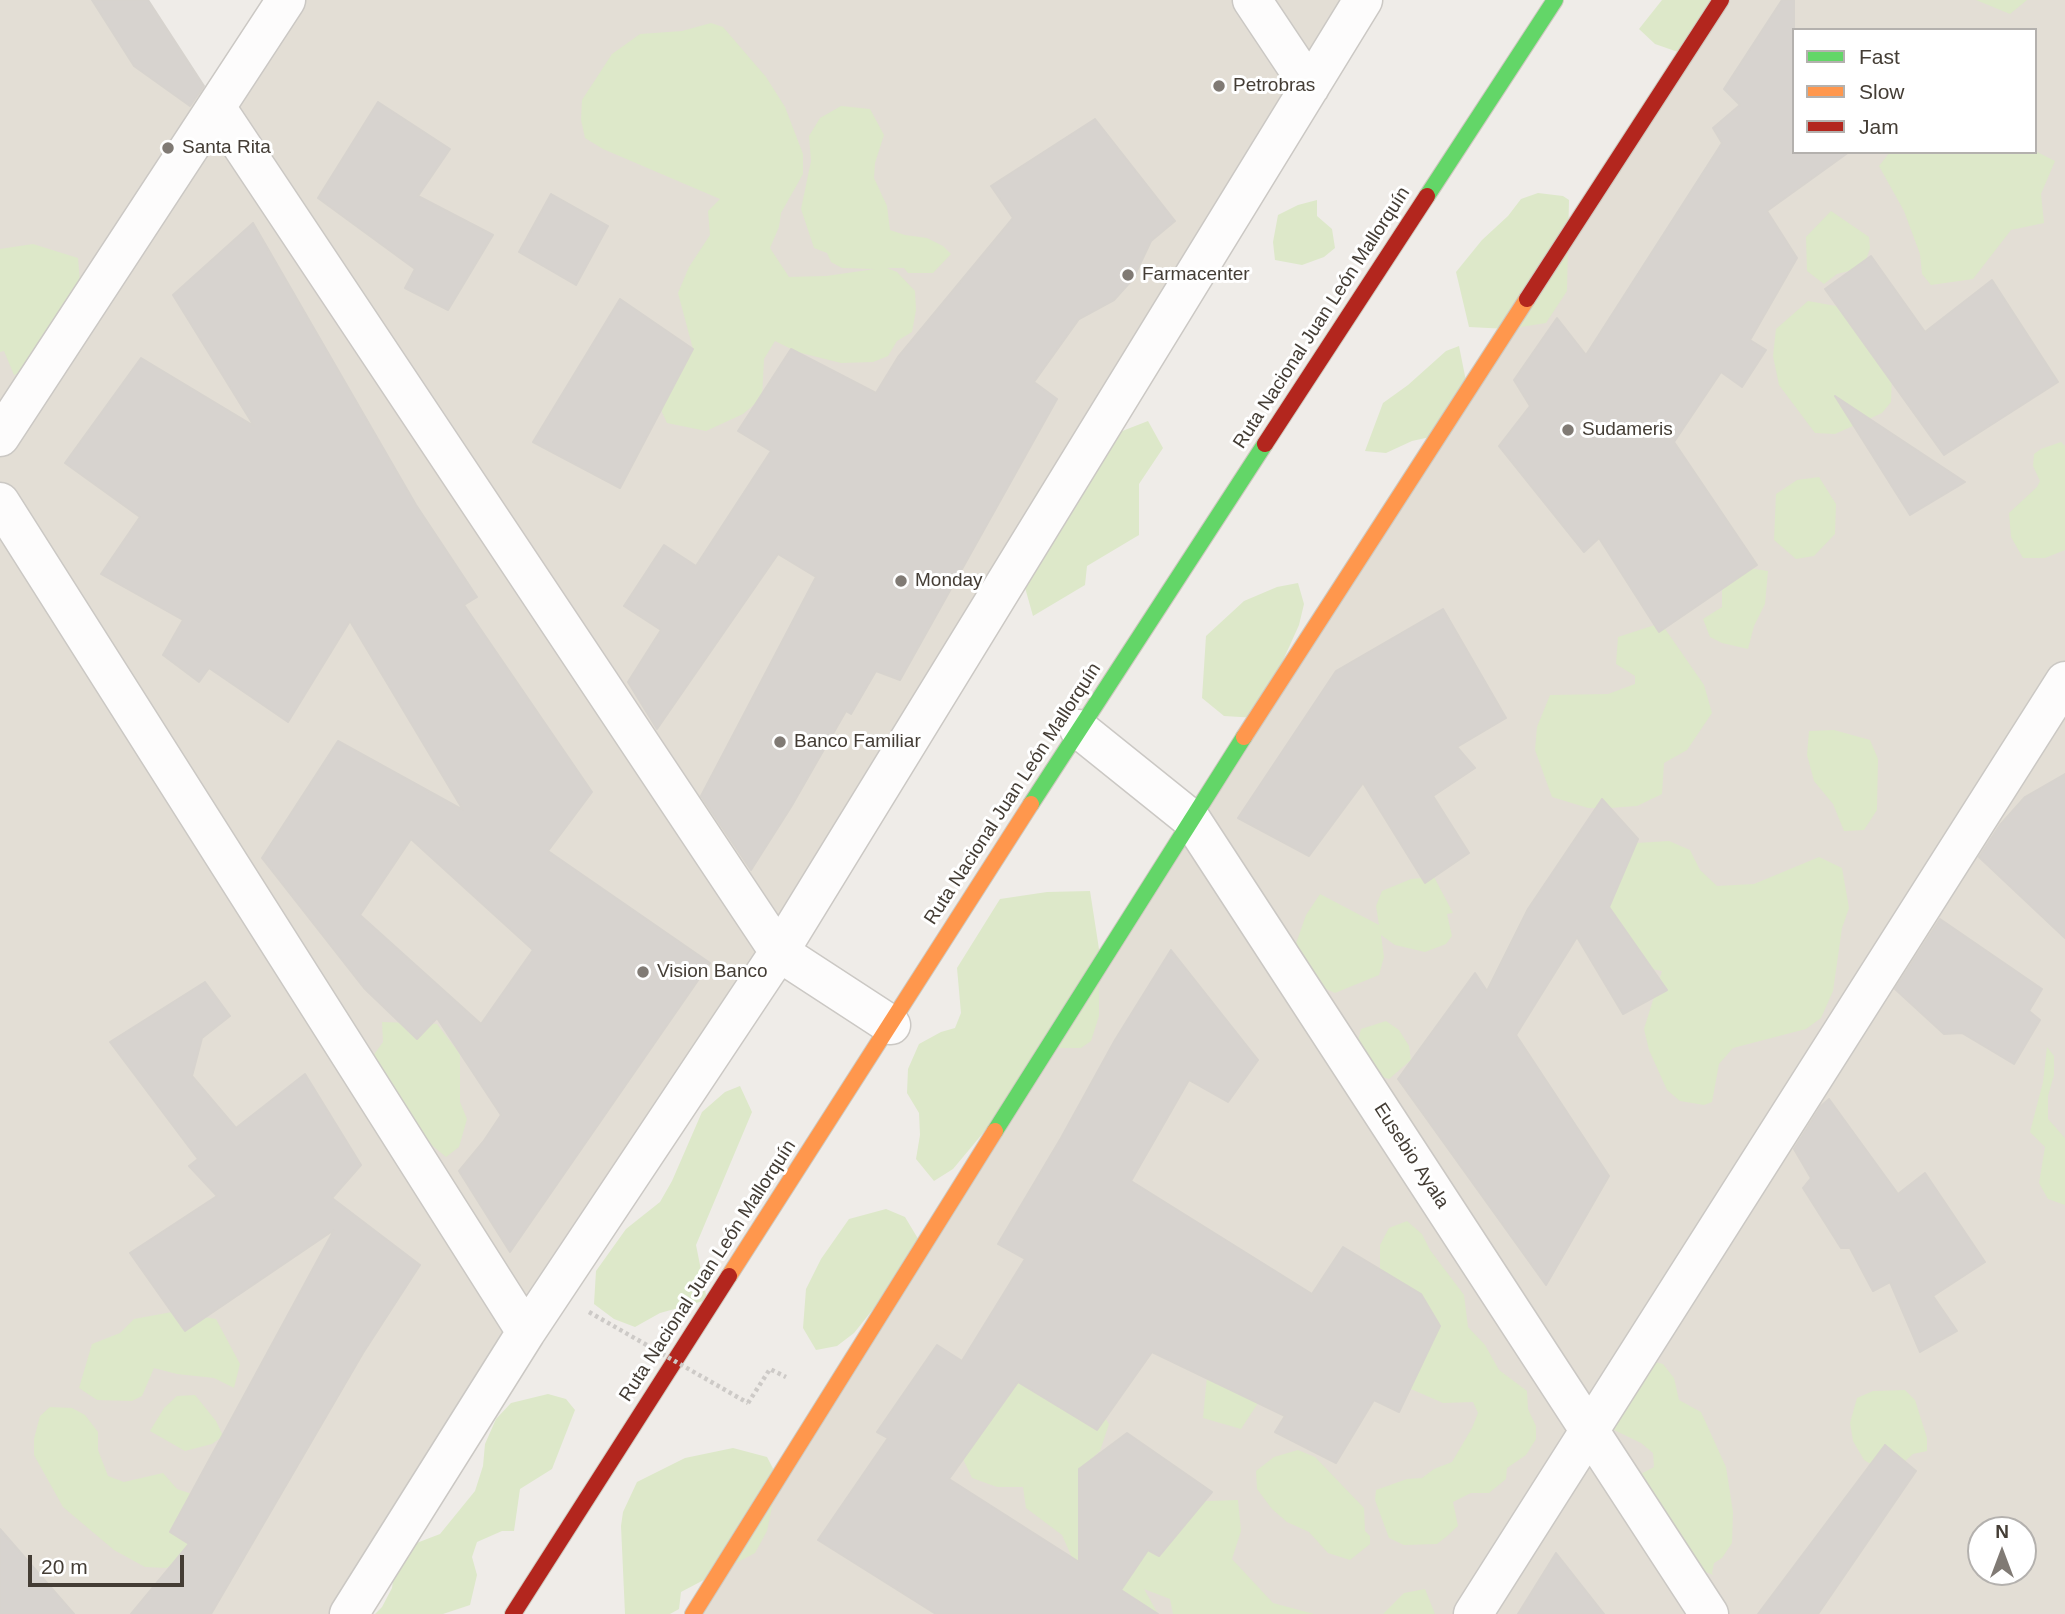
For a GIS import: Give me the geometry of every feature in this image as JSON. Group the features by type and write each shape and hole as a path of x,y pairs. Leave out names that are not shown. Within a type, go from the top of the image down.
{"main road":[{"name":"Ruta Nacional Juan León Mallorquín","path":"513,1614 1079,729 1555,0"},
{"path":"693,1614 1191,819 1721,0"}],"street":[{"path":"0,437 286,0"},
{"path":"1252,0 1310,86"},
{"path":"349,1614 526,1332 779,952 1363,0"},
{"path":"216,107 779,952 891,1025"},
{"path":"0,502 526,1332"},
{"path":"1473,1614 2065,681"},
{"name":"Eusebio Ayala","path":"1079,729 1191,819 1709,1614"}],"path":[{"path":"589,1312 748,1403 770,1369"}],"shaded area":[{"path":"0,0 148,0 216,107 277,0 1365,0 346,1614 0,1614"},
{"path":"1721,0 2065,0 2065,1614 692,1614"}],"green space":[{"path":"1662,0 1715,0 1678,52 1655,44 1639,29"},
{"path":"1976,0 2027,0 2010,14"},
{"path":"711,23 723,27 766,77 785,107 803,154 803,174 781,213 779,227 770,248 789,277 826,276 875,269 842,268 831,262 827,253 814,248 801,209 811,161 809,136 820,118 841,106 870,109 884,135 875,163 874,178 887,206 890,230 927,238 943,246 951,254 933,273 908,273 904,268 887,268 897,272 915,291 916,310 912,332 897,341 888,356 873,362 841,363 797,352 775,341 764,359 762,398 743,414 706,431 667,423 644,373 682,364 693,349 678,293 689,267 710,235 708,211 720,199 603,149 585,138 581,120 582,100 612,54 640,34 682,31"},
{"path":"2037,152 2055,161 2041,194 2044,223 2011,230 1973,279 1931,285 1922,274 1920,254 1904,211 1879,166 1888,154"},
{"path":"1538,193 1563,196 1569,200 1567,291 1546,323 1508,329 1469,327 1456,272 1521,199"},
{"path":"1317,200 1317,216 1332,229 1335,248 1324,257 1302,265 1275,260 1273,242 1278,215 1298,205"},
{"path":"1831,211 1869,237 1870,248 1864,267 1837,274 1824,284 1807,271 1806,237"},
{"path":"33,244 78,258 81,294 55,361 14,375 4,351 0,352 0,249"},
{"path":"1808,301 1836,306 1857,324 1892,372 1891,402 1882,413 1835,434 1815,433 1779,385 1773,356 1776,329"},
{"path":"1459,346 1468,391 1439,435 1412,441 1386,453 1365,451 1383,403 1446,351"},
{"path":"1148,421 1163,448 1139,484 1139,535 1087,566 1085,585 1033,616 1024,584 1019,536 1036,494 1072,445 1112,435"},
{"path":"2061,442 2065,446 2065,550 2045,558 2023,558 2011,537 2009,513 2040,481 2033,466 2034,454"},
{"path":"1819,477 1836,504 1835,534 1814,556 1796,559 1774,540 1776,494 1797,480"},
{"path":"1735,566 1768,571 1765,604 1754,626 1748,649 1722,643 1710,637 1703,619 1722,607 1722,589"},
{"path":"1298,583 1304,604 1299,625 1257,718 1224,716 1202,698 1206,636 1244,601 1277,587"},
{"path":"1661,623 1704,685 1712,713 1687,750 1664,763 1662,794 1637,806 1610,808 1588,808 1552,797 1535,750 1537,727 1550,695 1608,694 1635,684 1635,676 1616,664 1618,637"},
{"path":"1834,730 1870,740 1878,759 1877,810 1864,830 1844,831 1833,804 1814,781 1807,755 1809,731"},
{"path":"1669,841 1690,850 1700,870 1717,886 1754,884 1819,857 1842,868 1849,908 1842,928 1833,991 1821,1018 1806,1029 1733,1048 1719,1064 1712,1102 1704,1105 1680,1101 1667,1090 1649,1050 1644,1029 1662,971 1635,966 1605,918 1620,856 1637,843"},
{"path":"1434,877 1453,913 1447,914 1452,936 1446,944 1425,952 1395,945 1381,935 1384,957 1379,975 1335,993 1315,984 1294,949 1306,915 1320,894 1379,925 1376,906 1382,891 1411,879"},
{"path":"1090,891 1099,949 1099,1016 1091,1041 1081,1048 1054,1048 953,1169 934,1181 916,1159 920,1135 919,1113 907,1093 908,1069 919,1044 955,1028 961,1013 957,968 1000,899 1047,892"},
{"path":"1386,1021 1399,1030 1409,1046 1411,1060 1389,1079 1373,1074 1356,1048 1361,1029"},
{"path":"382,1022 437,1024 460,1054 460,1102 467,1119 459,1147 446,1157 428,1142 370,1060 383,1042"},
{"path":"2047,1047 2054,1056 2054,1075 2048,1096 2048,1119 2065,1138 2065,1205 2048,1199 2039,1183 2045,1147 2030,1132 2043,1082"},
{"path":"740,1086 752,1112 696,1245 707,1300 660,1313 635,1327 614,1319 594,1304 596,1271 626,1229 660,1202 702,1112 725,1092"},
{"path":"886,1209 905,1217 923,1247 854,1333 837,1346 816,1350 803,1328 806,1289 821,1259 849,1219"},
{"path":"1407,1221 1422,1234 1430,1250 1464,1295 1468,1327 1485,1345 1499,1370 1527,1391 1528,1409 1536,1426 1536,1439 1526,1455 1507,1468 1506,1479 1489,1493 1471,1493 1453,1502 1458,1526 1437,1544 1404,1545 1389,1538 1375,1500 1376,1490 1407,1479 1422,1478 1434,1469 1452,1462 1478,1413 1473,1402 1443,1403 1411,1389 1408,1364 1437,1332 1435,1319 1380,1270 1380,1245 1389,1228"},
{"path":"172,1312 216,1319 240,1364 234,1388 214,1378 177,1374 154,1368 142,1396 132,1401 97,1400 79,1388 92,1344 120,1333 134,1319"},
{"path":"1640,1358 1663,1364 1674,1378 1679,1400 1701,1412 1726,1467 1733,1512 1732,1543 1722,1558 1714,1563 1714,1575 1702,1571 1637,1476 1654,1467 1653,1453 1641,1443 1608,1427"},
{"path":"1208,1366 1280,1395 1258,1403 1241,1429 1203,1418"},
{"path":"1011,1377 1100,1410 1109,1424 1100,1451 1086,1464 1089,1501 1164,1531 1205,1501 1238,1500 1241,1531 1232,1559 1273,1603 1314,1614 1173,1614 1170,1599 1144,1589 1158,1614 1092,1603 1062,1535 1026,1508 1023,1487 997,1487 972,1478 963,1459 965,1436"},
{"path":"1905,1390 1915,1400 1927,1438 1927,1451 1913,1454 1904,1462 1876,1467 1864,1460 1853,1441 1850,1423 1857,1398 1873,1391"},
{"path":"548,1394 566,1399 575,1410 552,1469 520,1489 514,1531 502,1531 477,1542 472,1557 477,1575 470,1605 443,1614 375,1614 392,1588 394,1574 414,1544 440,1534 475,1491 483,1466 485,1444 496,1419 511,1403"},
{"path":"195,1395 216,1421 223,1436 212,1444 185,1451 150,1431 164,1408 177,1396"},
{"path":"50,1407 72,1408 85,1415 98,1432 98,1450 108,1476 124,1482 163,1473 177,1489 195,1495 202,1522 179,1564 166,1568 145,1567 114,1550 63,1507 34,1455 34,1439 40,1416"},
{"path":"733,1448 767,1457 778,1478 767,1531 755,1553 681,1592 679,1609 670,1614 625,1614 621,1526 623,1512 637,1482 685,1458"},
{"path":"1298,1450 1315,1457 1364,1508 1365,1531 1370,1536 1370,1544 1350,1560 1328,1553 1309,1532 1287,1522 1272,1509 1257,1489 1256,1471 1274,1457"},
{"path":"1425,1589 1435,1614 1383,1614 1404,1593"}],"building":[{"path":"92,0 148,0 204,86 190,106 134,66"},
{"path":"1782,0 1794,0 1792,154 1846,154 1767,211 1797,258 1750,340 1766,350 1742,387 1721,372 1674,442 1757,565 1659,632 1599,538 1584,552 1499,446 1530,406 1514,380 1557,318 1586,355 1722,143 1713,128 1740,105 1724,89"},
{"path":"378,102 450,149 418,196 493,235 448,310 405,288 415,269 318,198"},
{"path":"1095,119 1175,221 1151,241 1133,279 1114,300 1079,319 1034,382 1057,399 900,680 876,671 851,714 846,711 751,870 701,796 816,577 778,554 657,729 628,682 661,630 624,606 664,545 696,566 771,451 738,431 791,349 876,393 898,357 1013,218 991,186"},
{"path":"551,194 608,226 576,285 519,252"},
{"path":"253,223 416,505 477,597 464,605 592,792 548,851 710,963 510,1252 459,1171 501,1115 437,1018 417,1039 364,988 262,858 338,741 463,810 350,621 288,722 209,668 199,682 163,655 183,620 101,574 140,517 65,463 141,358 254,426 173,295","holes":["411,839 533,950 481,1024 360,915"]},
{"path":"1871,256 1925,332 1992,280 2058,382 1944,455 1825,289"},
{"path":"620,299 693,349 620,488 533,442"},
{"path":"1835,396 1965,482 1910,515"},
{"path":"1443,609 1506,718 1457,747 1475,768 1433,796 1469,853 1425,883 1363,783 1309,856 1238,818 1336,671"},
{"path":"2065,774 2065,938 1979,857 2000,825 2025,797"},
{"path":"1602,799 1638,839 1609,907 1667,990 1623,1014 1577,937 1516,1035 1609,1176 1546,1285 1398,1079 1475,973 1487,991 1528,909"},
{"path":"1940,919 2042,989 2029,1011 2040,1020 2014,1064 1962,1033 1944,1034 1895,989"},
{"path":"1171,950 1258,1060 1228,1102 1189,1080 1131,1181 1312,1294 1343,1247 1421,1294 1440,1326 1399,1412 1374,1400 1336,1463 1275,1432 1285,1416 1152,1352 1097,1430 1018,1382 949,1479 1079,1562 1079,1469 1127,1433 1212,1492 1159,1556 1148,1550 1121,1590 1158,1614 936,1614 818,1540 888,1438 877,1432 937,1345 962,1361 1025,1259 998,1244 1115,1040"},
{"path":"205,982 230,1016 202,1038 192,1076 236,1128 305,1074 361,1165 332,1198 420,1265 363,1353 211,1614 131,1614 189,1544 170,1532 334,1230 185,1331 130,1253 217,1196 189,1166 198,1159 110,1042"},
{"path":"1829,1099 1898,1194 1925,1173 1985,1262 1933,1296 1957,1331 1920,1352 1890,1282 1873,1291 1850,1248 1841,1248 1803,1188 1811,1178 1794,1149 1821,1106"},
{"path":"1885,1445 1916,1471 1818,1614 1758,1614"},
{"path":"0,1529 74,1614 0,1614"},
{"path":"1556,1553 1604,1614 1518,1614"}],"traffic: fast":[{"path":"1427,196 1555,0"},
{"path":"1031,804 1265,444"},
{"path":"995,1131 1244,737"}],"traffic: slow":[{"path":"1244,737 1527,299"},
{"path":"729,1276 1031,804"},
{"path":"693,1614 995,1131"}],"traffic: jam":[{"path":"1527,299 1721,0"},
{"path":"1265,444 1427,196"},
{"path":"513,1614 729,1276"}],"place":[{"name":"Petrobras","path":"1219,86"},
{"name":"Santa Rita","path":"168,148"},
{"name":"Farmacenter","path":"1128,275"},
{"name":"Sudameris","path":"1568,430"},
{"name":"Monday","path":"901,581"},
{"name":"Banco Familiar","path":"780,742"},
{"name":"Vision Banco","path":"643,972"}]}
